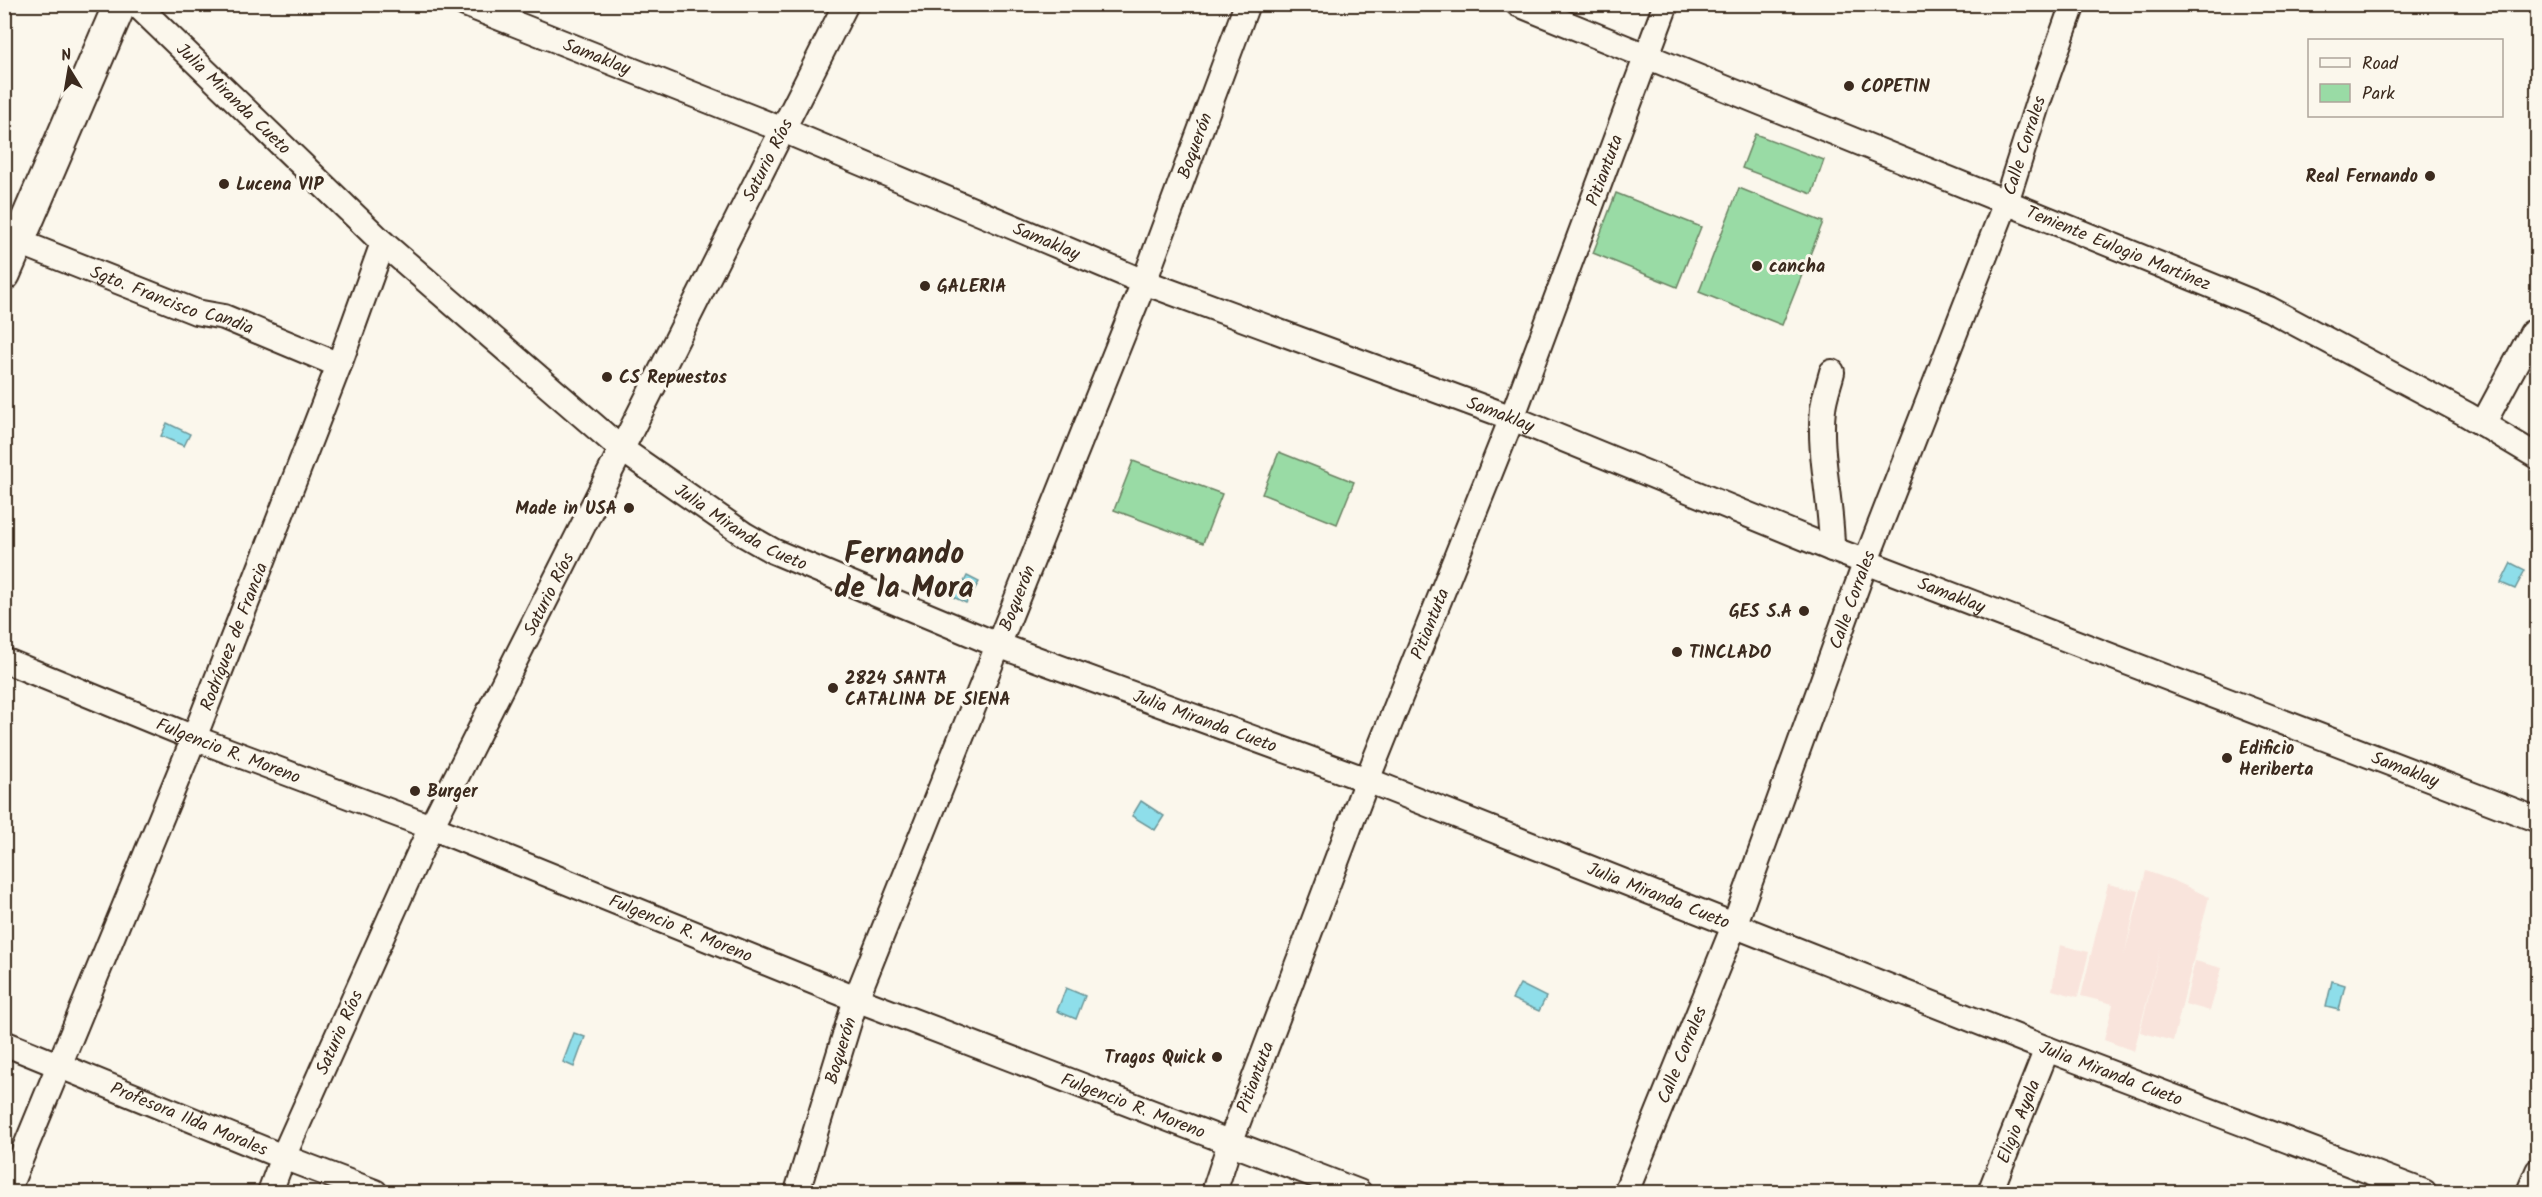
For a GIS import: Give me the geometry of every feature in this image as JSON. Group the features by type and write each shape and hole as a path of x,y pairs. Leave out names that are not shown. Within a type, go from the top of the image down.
{"main road":[{"path":"4,274 12,239 120,4"}],"street":[{"name":"Julia Miranda Cueto","path":"136,4 383,243 620,448 746,535 773,551 998,645 1367,780 2047,1050 2424,1192"},
{"name":"Samaklay","path":"465,4 783,130 1144,282 1512,418 1832,549 2538,820"},
{"name":"Saturio Ríos","path":"270,1192 283,1157 431,827 620,448 846,4"},
{"name":"Boquerón","path":"797,1192 856,999 1144,282 1247,4"},
{"name":"Teniente Eulogio Martínez","path":"1518,4 2269,309 2483,424 2538,457"},
{"name":"Pitiantuta","path":"1214,1192 1230,1143 1367,780 1512,418 1666,4"},
{"name":"Calle Corrales","path":"1626,1192 1734,926 1866,561 2006,201 2073,4"},
{"name":"Sgto. Francisco Candia","path":"12,239 196,312 224,317 339,364"},
{"name":"Rodríguez de Francia","path":"7,1192 194,738 339,364 383,243"},
{"path":"2483,424 2532,333"},
{"path":"1832,372 1823,409 1824,453 1832,521 1832,549"},
{"name":"Fulgencio R. Moreno","path":"4,660 194,738 431,827 856,999 1359,1192"},
{"name":"Profesora Ilda Morales","path":"4,1043 283,1157 375,1192"},
{"name":"Eligio Ayala","path":"1990,1192 2047,1050"},
{"path":"2529,1192 2538,1171"}],"shaded area":[{"path":"2146,871 2209,897 2173,1041 2140,1032 2161,946 2134,1051 2104,1040 2113,1004 2081,996 2108,884 2139,891 2124,956"},
{"path":"2060,945 2089,952 2078,997 2052,990"},
{"path":"2195,961 2222,968 2210,1011 2185,1004"}],"green space":[{"path":"1755,134 1824,160 1812,194 1742,168"},
{"name":"cancha","path":"1739,188 1823,222 1782,325 1699,292"},
{"path":"1616,193 1701,227 1677,287 1593,253"},
{"path":"1279,452 1354,482 1337,524 1262,494"},
{"path":"1133,461 1222,494 1203,543 1114,510"}],"water":[{"path":"167,423 190,434 184,446 161,436"},
{"path":"2511,563 2525,570 2515,589 2501,583"},
{"path":"967,576 979,582 966,603 951,596 958,584 962,586"},
{"path":"1141,801 1164,816 1155,830 1132,816"},
{"path":"2332,981 2345,985 2339,1010 2326,1007"},
{"path":"1520,984 1546,997 1539,1011 1512,999"},
{"path":"1066,988 1085,996 1076,1019 1057,1011"},
{"path":"574,1033 585,1037 574,1067 563,1062"}],"place":[{"name":"COPETIN","path":"1849,86"},
{"name":"Real Fernando","path":"2430,176"},
{"name":"Lucena VIP","path":"224,184"},
{"name":"cancha","path":"1757,266"},
{"name":"GALERIA","path":"925,286"},
{"name":"CS Repuestos","path":"607,377"},
{"name":"Made in USA","path":"629,508"},
{"name":"GES S.A","path":"1804,611"},
{"name":"TINCLADO","path":"1677,652"},
{"name":"2824 SANTA CATALINA DE SIENA","path":"833,688"},
{"name":"Edificio Heriberta","path":"2227,758"},
{"name":"Burger","path":"415,791"},
{"name":"Tragos Quick","path":"1217,1057"}],"district":[{"name":"Fernando de la Mora","path":"904,570"}]}
